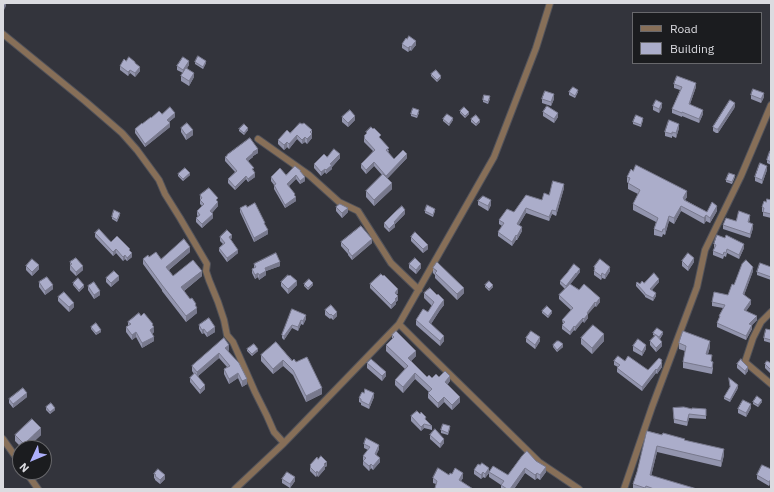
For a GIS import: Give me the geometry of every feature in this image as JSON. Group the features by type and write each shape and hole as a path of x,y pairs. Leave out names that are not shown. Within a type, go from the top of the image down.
{"street":[{"path":"235,489 284,443 400,324 494,157 536,48 550,3"},
{"path":"3,34 122,133 137,150 159,180 165,194 207,264 206,271 224,320 227,335 233,342 274,432 284,443"},
{"path":"624,489 652,407 697,287 705,250 741,176 771,105"},
{"path":"258,139 309,175 339,202 358,211 391,263 419,290"},
{"path":"771,312 761,322 753,338 745,362 771,384"},
{"path":"400,324 539,462 579,489"},
{"path":"3,439 12,452"},
{"path":"32,480 38,489"}],"building":[{"path":"409,36 416,41 411,47 410,46 408,48 402,44"},
{"path":"198,56 206,61 203,67 195,62"},
{"path":"129,57 140,67 135,73 130,70 128,72 120,66 124,59 126,61"},
{"path":"183,57 189,61 183,70 177,66"},
{"path":"186,68 194,73 189,81 181,76"},
{"path":"436,70 441,76 437,80 431,74"},
{"path":"677,76 696,83 689,104 703,110 699,119 672,109 682,87 674,84"},
{"path":"573,87 578,90 575,96 569,92"},
{"path":"753,89 764,93 761,99 751,95"},
{"path":"545,91 554,94 551,102 542,99"},
{"path":"484,95 490,96 488,102 483,100"},
{"path":"656,100 662,103 659,109 653,106"},
{"path":"730,100 735,103 718,129 716,129 713,127"},
{"path":"547,106 558,113 554,119 543,112"},
{"path":"170,107 175,113 167,120 170,123 145,144 135,129 159,111 162,114"},
{"path":"464,107 469,112 465,116 460,111"},
{"path":"413,108 419,110 417,116 411,114"},
{"path":"350,110 355,116 348,123 342,117"},
{"path":"447,114 453,118 449,124 443,119"},
{"path":"476,115 480,120 476,124 471,119"},
{"path":"636,115 643,118 641,125 633,122"},
{"path":"669,120 679,124 676,133 672,132 672,134 665,132"},
{"path":"187,123 193,130 186,135 181,128"},
{"path":"300,123 304,123 312,130 310,132 312,134 307,139 305,137 302,140 297,135 289,144 287,142 284,145 278,140 287,130 290,133"},
{"path":"244,124 248,128 244,133 239,129"},
{"path":"371,127 381,135 379,137 389,148 386,150 394,159 403,150 407,154 386,176 374,162 366,170 361,164 375,150 364,138 367,133 366,132"},
{"path":"250,138 258,149 246,159 254,168 252,169 255,173 248,179 246,176 235,187 228,179 237,171 225,157"},
{"path":"334,149 340,154 330,164 332,165 321,172 314,164 324,154 327,157"},
{"path":"771,151 771,162 767,160"},
{"path":"760,163 767,166 762,180 755,177"},
{"path":"636,165 687,191 683,198 684,200 707,212 712,202 717,206 710,218 706,215 704,218 681,206 674,218 669,216 665,229 663,229 662,232 654,229 658,218 633,204 640,190 628,183 630,178 627,177 631,169 633,171"},
{"path":"295,166 305,177 300,181 296,175 287,184 296,197 285,205 274,185 276,184 271,177 280,168 286,175"},
{"path":"185,168 190,173 183,179 178,174"},
{"path":"729,173 735,175 732,182 726,180"},
{"path":"383,174 392,183 374,200 366,191"},
{"path":"553,181 564,184 556,211 552,210 549,217 526,208 517,224 522,227 512,242 498,232 504,223 499,220 507,209 514,212 526,195 542,200 544,193 549,195"},
{"path":"209,188 218,198 216,200 218,202 210,211 213,214 202,224 196,218 200,215 197,211 204,204 200,200 202,198 200,195"},
{"path":"483,196 491,200 488,206 478,201"},
{"path":"767,199 771,200 771,214 763,212 764,208 762,207 764,201 766,202"},
{"path":"255,203 268,230 254,238 240,208 246,205 247,207"},
{"path":"340,204 348,208 342,213 336,207"},
{"path":"427,205 435,209 433,215 425,211"},
{"path":"402,206 405,210 389,229 384,223"},
{"path":"114,210 120,213 117,220 112,217"},
{"path":"739,211 750,215 748,222 753,224 750,234 723,225 726,218 736,221"},
{"path":"361,226 372,239 352,256 348,251 349,250 341,242"},
{"path":"99,229 111,242 117,236 132,253 127,258 125,255 123,257 116,249 113,252 95,233"},
{"path":"227,230 232,235 229,237 238,250 227,258 219,248 225,243 220,237"},
{"path":"415,232 428,245 423,249 411,237"},
{"path":"717,235 725,238 726,235 744,244 739,255 727,249 726,253 724,252 723,255 713,251 716,245 714,244"},
{"path":"184,239 190,247 166,267 173,276 193,260 202,271 181,287 190,299 192,298 197,308 186,316 143,259 156,252 161,259"},
{"path":"276,253 280,262 265,268 266,271 259,275 258,273 255,275 252,269 256,267 254,264"},
{"path":"688,253 694,258 688,267 682,261"},
{"path":"76,258 83,266 76,272 70,265 72,264 70,262"},
{"path":"415,258 421,264 416,270 409,264"},
{"path":"32,259 39,265 32,272 26,266"},
{"path":"600,259 610,267 605,275 602,273 601,276 594,271 594,267"},
{"path":"746,260 753,267 743,294 751,300 744,310 757,316 749,324 752,325 746,336 717,323 725,305 712,302 714,292 728,295 732,284 734,285 742,264"},
{"path":"437,262 464,288 457,294 435,273 437,271 433,268"},
{"path":"760,263 771,267 771,277 757,272"},
{"path":"574,264 580,269 566,286 560,281"},
{"path":"114,271 119,276 111,283 106,278"},
{"path":"654,273 659,279 650,289 656,293 653,298 645,294 636,283 637,282 640,284 642,281 644,283"},
{"path":"381,274 383,276 384,275 398,289 395,293 398,296 391,305 370,284"},
{"path":"288,275 297,281 288,289 281,282"},
{"path":"47,277 53,285 45,291 39,282"},
{"path":"78,278 84,285 79,290 73,283"},
{"path":"309,279 313,283 308,288 304,284"},
{"path":"489,281 493,285 489,289 485,285"},
{"path":"94,282 100,291 94,295 88,286"},
{"path":"570,284 579,290 584,284 600,298 596,303 595,302 584,319 583,318 575,327 574,326 570,332 562,325 565,322 562,320 573,308 559,295"},
{"path":"430,288 444,300 429,322 444,336 440,341 416,320 423,309 428,312 434,302 424,293"},
{"path":"64,292 74,303 69,307 58,297"},
{"path":"331,305 337,312 333,316 325,310"},
{"path":"547,306 552,311 548,316 542,311"},
{"path":"292,309 306,315 303,321 301,320 298,327 292,325 284,336 282,335"},
{"path":"139,313 141,316 144,313 154,327 150,330 154,337 142,343 136,332 132,335 126,327 131,324 128,322"},
{"path":"209,318 215,327 207,333 204,329 202,330 199,325"},
{"path":"96,323 101,330 96,333 91,327"},
{"path":"593,325 604,334 592,348 581,338"},
{"path":"657,328 663,332 659,337 653,333"},
{"path":"766,329 771,330 771,340 764,338"},
{"path":"396,331 416,351 408,358 427,377 429,375 432,378 436,374 439,377 445,371 450,376 445,382 460,397 452,405 444,397 438,403 428,393 432,389 415,373 403,387 395,380 408,366 386,345 394,337 392,335"},
{"path":"531,331 540,337 535,345 526,338"},
{"path":"683,331 710,341 706,354 712,355 712,368 683,362 686,346 679,343"},
{"path":"656,335 662,342 656,348 650,341"},
{"path":"224,338 229,345 225,348 239,363 247,379 242,381 238,373 229,379 224,369 230,366 219,353 197,372 192,366"},
{"path":"638,339 646,345 642,352 633,346"},
{"path":"557,341 563,344 557,350 553,345"},
{"path":"276,342 292,361 294,359 296,362 307,357 322,388 306,396 293,370 283,360 273,369 261,355"},
{"path":"254,344 258,349 252,354 247,349"},
{"path":"618,356 625,361 628,356 648,370 659,358 662,360 662,363 642,387 617,368 620,365 614,361"},
{"path":"371,359 386,372 382,376 367,363"},
{"path":"741,359 748,367 745,371 737,364"},
{"path":"767,361 771,363 771,370 765,364"},
{"path":"195,373 205,385 200,390 190,378"},
{"path":"729,378 738,385 730,400 724,397 730,387"},
{"path":"23,388 27,393 13,404 9,399"},
{"path":"365,389 374,393 369,405 361,401 359,398 362,392 364,393"},
{"path":"757,396 762,400 758,405 753,402"},
{"path":"743,400 751,404 746,413 738,409"},
{"path":"51,403 55,408 50,412 46,407"},
{"path":"684,407 692,409 706,409 706,416 689,414 687,422 674,419 673,408"},
{"path":"417,411 420,414 421,412 426,417 425,419 432,426 424,424 421,427 411,416"},
{"path":"32,419 41,428 28,440 20,440 15,435"},
{"path":"443,424 450,426 448,433 441,430"},
{"path":"435,429 444,439 440,444 430,435"},
{"path":"647,431 662,435 663,433 685,439 684,440 724,449 721,461 657,446 650,475 697,489 654,489 633,484"},
{"path":"366,438 379,445 375,454 380,458 373,466 371,464 369,466 363,461 366,458 363,456 370,447 364,444"},
{"path":"527,451 536,461 546,467 540,475 537,473 535,475 525,468 510,489 507,489 501,485 504,481 489,472 493,466 508,475"},
{"path":"321,456 327,462 318,473 317,471 316,473 310,465 317,457 318,459"},
{"path":"482,463 489,468 485,474 483,472 481,475 474,470 478,464 480,465"},
{"path":"762,465 771,469 771,479 769,482 757,475"},
{"path":"438,468 449,475 450,473 452,474 455,468 463,473 459,480 473,489 435,488 437,481 433,478"},
{"path":"158,469 165,475 160,480 154,474"},
{"path":"287,472 295,477 290,484 282,479"}]}
